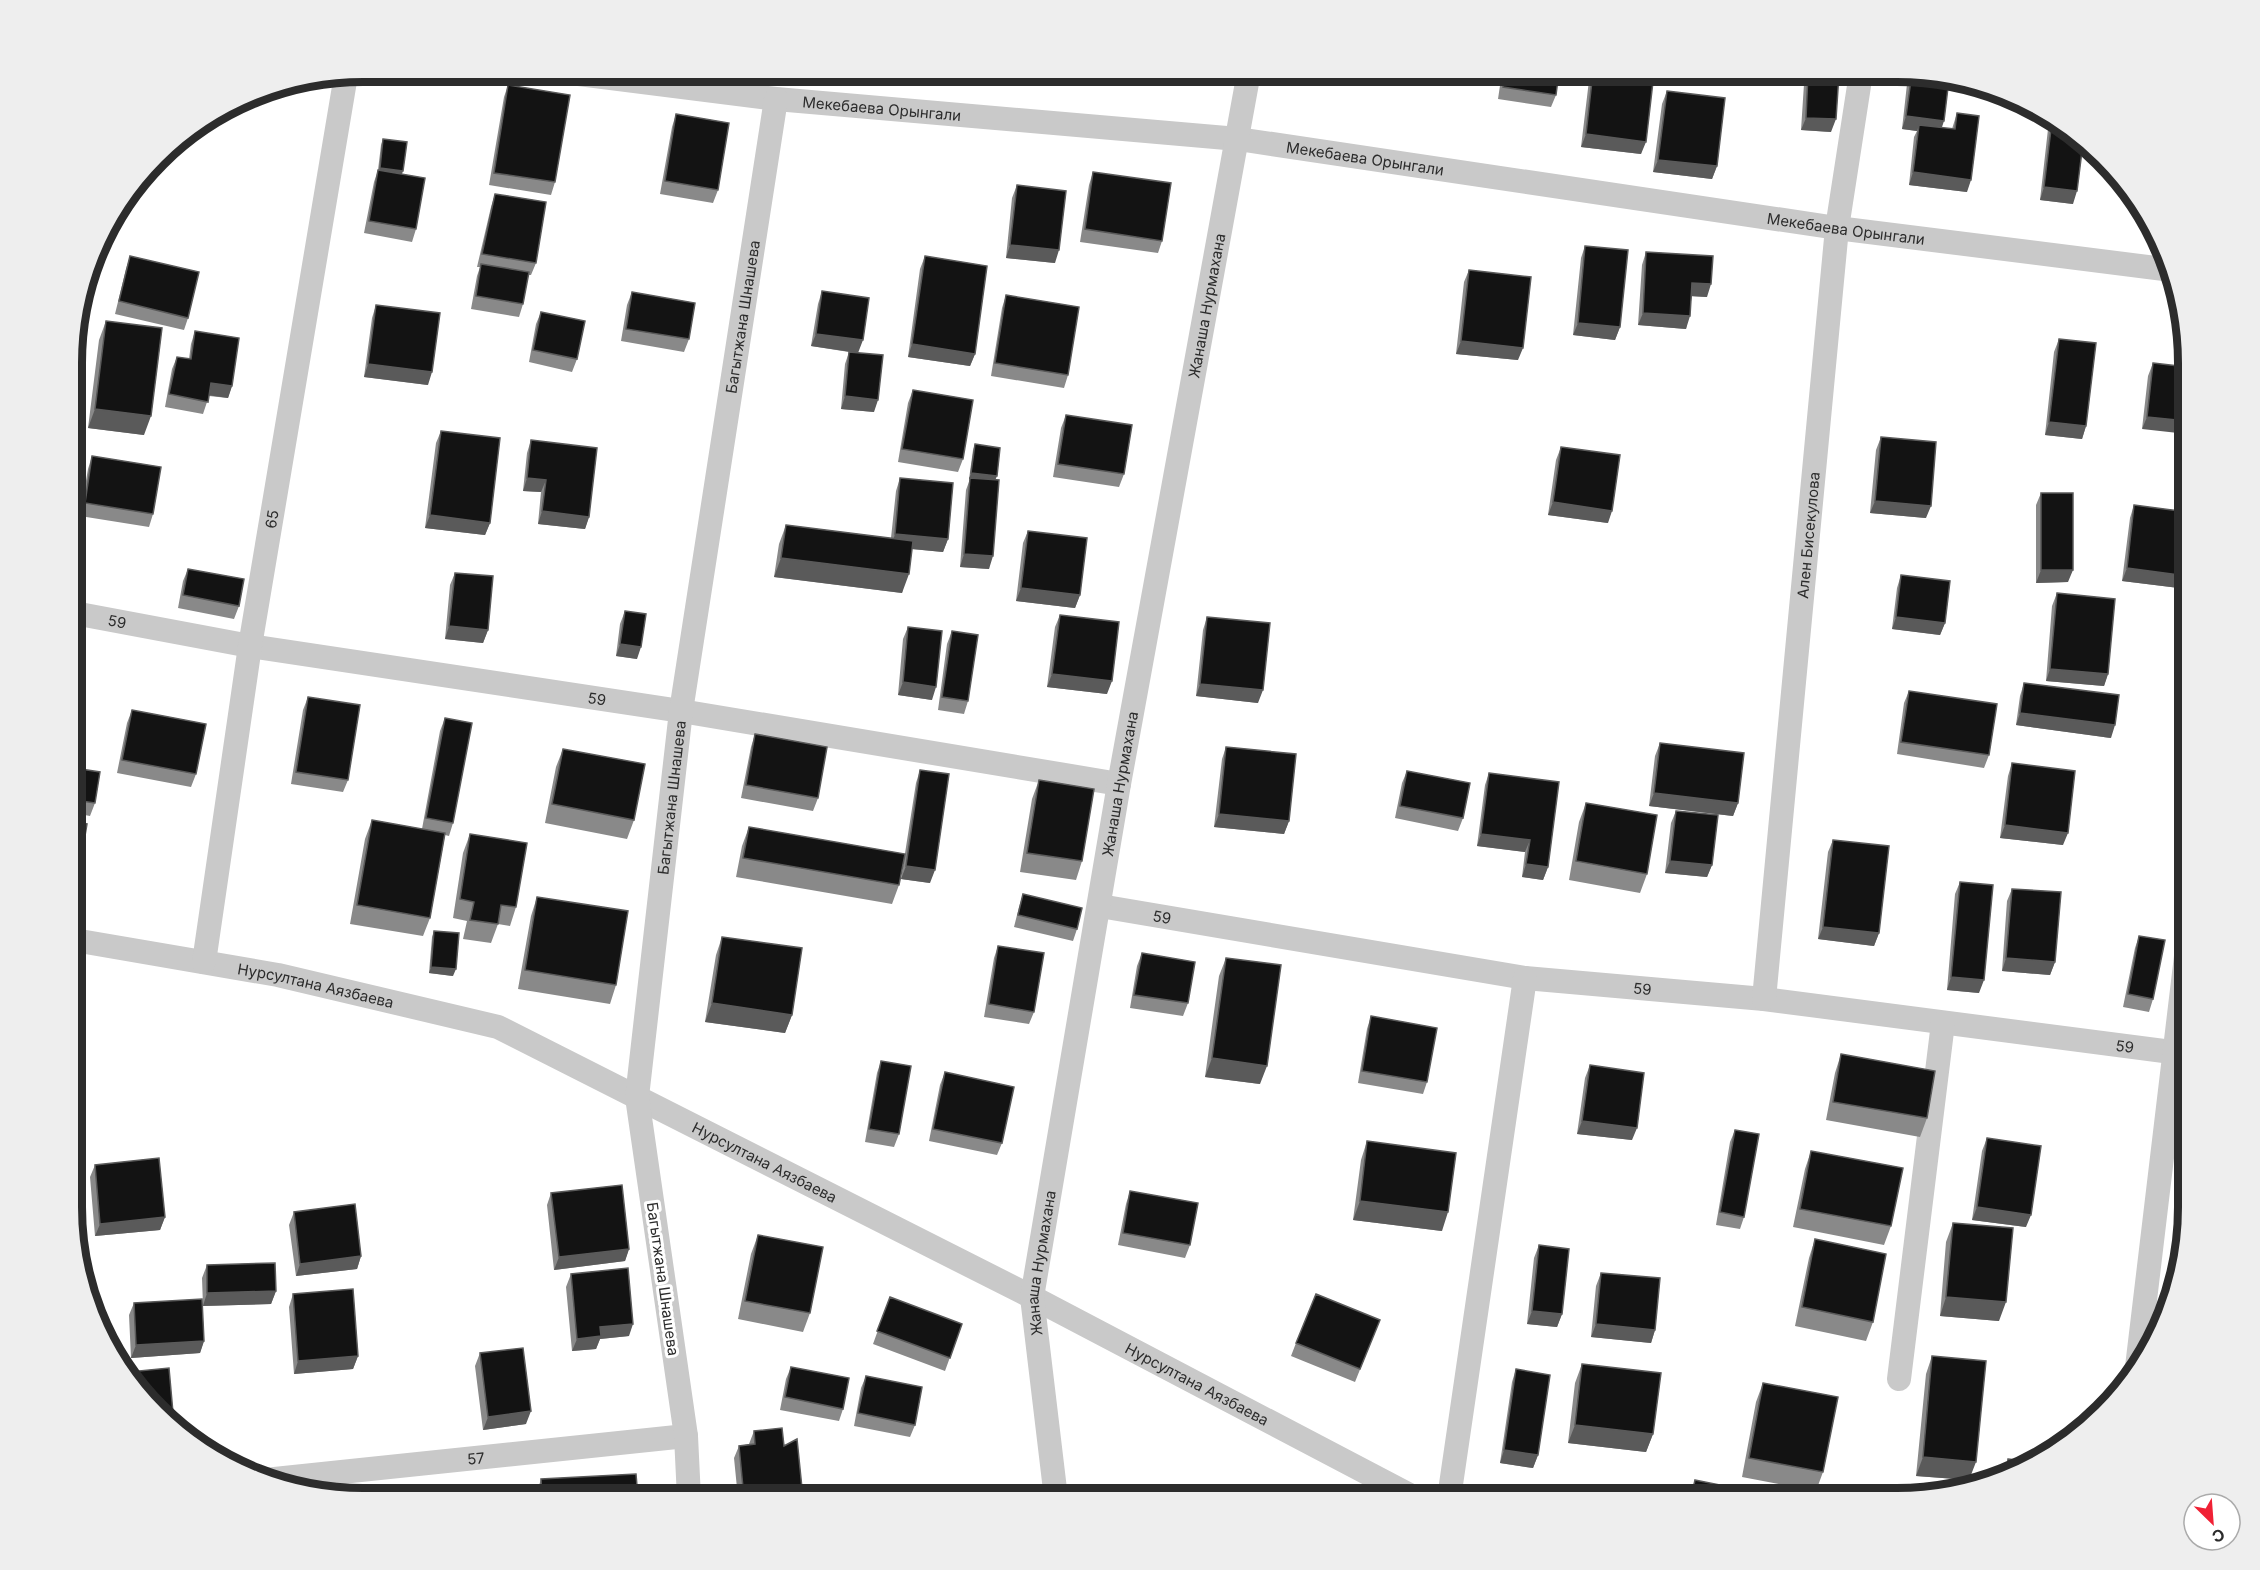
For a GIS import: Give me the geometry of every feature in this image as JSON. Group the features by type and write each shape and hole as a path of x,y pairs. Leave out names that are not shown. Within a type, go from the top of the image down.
{"street":[{"name":"Мекебаева Орынгали","path":"642,82 776,99 1238,139 1837,228 2161,269"},
{"name":"Жанаша Нурмахана","path":"1055,1488 1032,1297 1119,784 1247,82"},
{"name":"Ален Бисекулова","path":"1764,999 1837,228 1860,82"},
{"name":"65","path":"204,962 250,646 345,83"},
{"name":"Багытжана Шнашева","path":"689,1488 686,1436 637,1097 681,711 776,99"},
{"name":"59","path":"82,614 250,646 681,711 1119,784"},
{"name":"59","path":"1100,906 1525,978 1764,999 2178,1054"},
{"name":"Нурсултана Аязбаева","path":"82,941 278,975 498,1027 1032,1297 1396,1488"},
{"path":"1450,1488 1525,978"},
{"path":"1899,1379 1943,1023"},
{"path":"2140,1347 2178,1075"},
{"name":"57","path":"289,1477 686,1436"}],"building":[{"path":"1504,82 1558,82 1556,95 1503,87"},
{"path":"1592,82 1653,82 1646,142 1586,134"},
{"path":"1808,82 1838,82 1836,119 1806,118"},
{"path":"1911,83 1948,87 1944,121 1906,116"},
{"path":"508,85 570,95 555,182 494,173"},
{"path":"1667,91 1725,98 1717,166 1658,160"},
{"path":"1957,113 1979,116 1971,180 1913,172 1919,125 1955,129"},
{"path":"676,114 729,123 718,190 665,181"},
{"path":"2051,129 2082,152 2077,191 2044,187"},
{"path":"383,139 407,142 403,171 380,168"},
{"path":"378,170 425,178 416,229 369,221"},
{"path":"1093,172 1171,183 1162,241 1085,229"},
{"path":"1017,185 1066,191 1059,250 1010,245"},
{"path":"495,194 546,202 536,263 482,254"},
{"path":"1585,246 1628,250 1620,327 1578,323"},
{"path":"1646,252 1713,256 1711,284 1692,283 1690,316 1643,313"},
{"path":"130,256 199,272 188,318 119,301"},
{"path":"925,256 987,266 975,354 912,344"},
{"path":"481,264 529,272 523,304 476,296"},
{"path":"1469,270 1531,277 1523,348 1461,341"},
{"path":"822,291 869,298 863,340 816,334"},
{"path":"632,292 695,303 689,339 626,329"},
{"path":"1006,295 1079,307 1068,375 995,363"},
{"path":"376,305 440,313 432,372 368,364"},
{"path":"541,312 585,321 577,359 533,350"},
{"path":"106,321 162,328 151,416 95,409"},
{"path":"195,331 239,338 232,386 211,383 208,402 169,394 177,357 191,359"},
{"path":"2059,339 2096,343 2086,426 2049,422"},
{"path":"849,352 883,355 878,400 845,396"},
{"path":"2153,363 2178,366 2178,420 2147,417"},
{"path":"913,390 973,400 963,459 902,449"},
{"path":"1066,415 1132,425 1124,474 1058,464"},
{"path":"441,431 500,438 490,523 430,515"},
{"path":"1881,437 1936,442 1931,506 1875,501"},
{"path":"531,440 597,448 589,517 542,511 546,480 527,478"},
{"path":"975,444 1000,448 997,476 971,473"},
{"path":"1561,447 1620,455 1612,511 1553,502"},
{"path":"92,456 161,467 153,514 85,503"},
{"path":"900,478 953,483 948,539 895,534"},
{"path":"970,478 999,480 993,556 964,554"},
{"path":"2041,493 2073,493 2073,570 2041,570"},
{"path":"2134,505 2178,511 2178,575 2127,568"},
{"path":"786,525 913,541 909,574 781,558"},
{"path":"1028,531 1087,538 1080,595 1021,588"},
{"path":"188,569 244,579 239,606 183,595"},
{"path":"455,573 493,576 488,630 449,626"},
{"path":"1901,575 1950,581 1945,623 1896,617"},
{"path":"2057,593 2115,599 2108,674 2050,669"},
{"path":"625,611 646,614 641,647 620,644"},
{"path":"1060,615 1119,622 1112,681 1052,674"},
{"path":"1207,617 1270,623 1263,690 1200,684"},
{"path":"908,627 942,631 936,687 903,682"},
{"path":"952,631 978,635 968,701 942,697"},
{"path":"2024,683 2119,695 2115,725 2020,713"},
{"path":"1909,691 1997,704 1989,755 1901,742"},
{"path":"308,697 360,705 348,780 296,772"},
{"path":"132,710 206,724 196,774 122,760"},
{"path":"445,718 472,723 453,823 426,818"},
{"path":"755,734 827,747 818,798 746,785"},
{"path":"1660,743 1744,753 1738,803 1654,793"},
{"path":"1226,747 1296,754 1289,821 1219,814"},
{"path":"563,749 645,764 634,820 552,804"},
{"path":"2012,763 2075,771 2068,833 2005,825"},
{"path":"82,769 100,772 95,803 82,801"},
{"path":"920,770 949,774 935,870 906,866"},
{"path":"1407,771 1470,783 1463,818 1400,806"},
{"path":"1489,773 1559,782 1548,867 1526,864 1530,840 1481,834"},
{"path":"1039,780 1094,789 1082,861 1027,853"},
{"path":"1586,803 1657,815 1647,874 1576,861"},
{"path":"1676,811 1718,815 1712,865 1670,861"},
{"path":"372,820 445,833 430,918 357,905"},
{"path":"82,823 87,824 82,854"},
{"path":"749,827 905,854 899,885 743,858"},
{"path":"470,834 527,843 516,907 501,905 498,924 470,920 474,902 460,899"},
{"path":"1833,840 1889,846 1879,933 1823,927"},
{"path":"1960,882 1993,885 1984,980 1951,977"},
{"path":"2012,889 2061,892 2055,962 2006,958"},
{"path":"1023,894 1082,908 1077,929 1018,915"},
{"path":"537,897 628,911 616,985 525,970"},
{"path":"434,931 459,933 456,969 431,967"},
{"path":"2139,936 2165,940 2153,999 2128,994"},
{"path":"722,937 802,948 792,1015 712,1003"},
{"path":"998,946 1044,953 1034,1012 989,1004"},
{"path":"1142,953 1195,962 1188,1003 1134,995"},
{"path":"1226,958 1281,965 1267,1066 1212,1058"},
{"path":"1371,1016 1437,1028 1427,1082 1362,1071"},
{"path":"1841,1054 1935,1071 1927,1118 1833,1102"},
{"path":"881,1061 911,1066 899,1134 869,1129"},
{"path":"1590,1065 1644,1073 1637,1128 1582,1121"},
{"path":"945,1072 1014,1087 1002,1143 933,1129"},
{"path":"1735,1130 1759,1134 1744,1217 1720,1212"},
{"path":"1987,1138 2041,1146 2031,1215 1977,1207"},
{"path":"1367,1141 1456,1153 1448,1212 1360,1201"},
{"path":"1811,1151 1903,1168 1891,1226 1800,1209"},
{"path":"159,1158 165,1217 100,1224 95,1165"},
{"path":"622,1185 629,1249 559,1257 551,1193"},
{"path":"1130,1191 1198,1203 1190,1245 1123,1233"},
{"path":"355,1204 361,1256 300,1264 294,1212"},
{"path":"1953,1223 2013,1228 2006,1302 1946,1297"},
{"path":"758,1235 823,1247 810,1313 745,1301"},
{"path":"1815,1239 1886,1254 1873,1322 1802,1307"},
{"path":"1539,1245 1569,1249 1562,1314 1532,1311"},
{"path":"275,1263 276,1291 207,1293 207,1265"},
{"path":"628,1268 633,1324 600,1327 601,1336 577,1339 571,1274"},
{"path":"1601,1273 1660,1278 1655,1330 1596,1324"},
{"path":"353,1289 358,1356 298,1361 293,1294"},
{"path":"1316,1294 1380,1320 1360,1369 1296,1343"},
{"path":"890,1297 962,1324 950,1358 877,1331"},
{"path":"202,1299 204,1341 136,1345 134,1303"},
{"path":"523,1348 531,1411 488,1417 480,1353"},
{"path":"1932,1356 1986,1361 1976,1462 1923,1457"},
{"path":"1582,1364 1661,1373 1653,1434 1575,1425"},
{"path":"791,1367 849,1378 843,1409 785,1397"},
{"path":"169,1368 173,1413 152,1392 136,1371"},
{"path":"1516,1369 1550,1375 1538,1455 1504,1450"},
{"path":"866,1376 922,1387 915,1425 858,1413"},
{"path":"1763,1383 1838,1397 1823,1472 1749,1458"},
{"path":"782,1428 784,1446 797,1439 802,1488 743,1488 739,1446 755,1444 754,1431"},
{"path":"2008,1459 2018,1460 2008,1465"},
{"path":"636,1474 637,1488 542,1488 541,1479"},
{"path":"1695,1480 1735,1488 1693,1488"}]}
